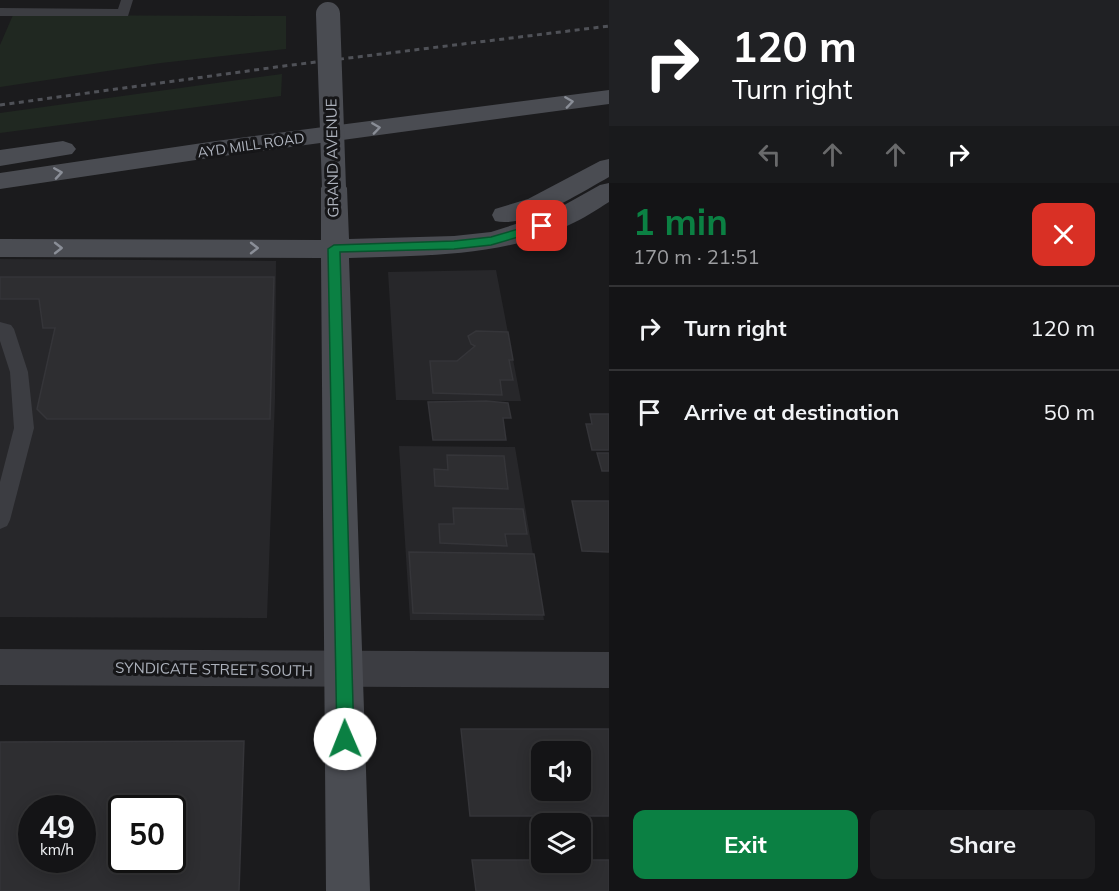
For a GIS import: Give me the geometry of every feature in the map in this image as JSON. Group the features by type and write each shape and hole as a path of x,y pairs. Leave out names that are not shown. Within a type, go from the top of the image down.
{"main road":[{"name":"GRAND AVENUE","path":"328,7 334,189 348,891"},
{"name":"AYD MILL ROAD","path":"0,158 218,126 609,76"},
{"name":"AYD MILL ROAD","path":"0,181 227,147 609,96"},
{"path":"334,240 482,222 537,205 609,167"},
{"path":"0,248 334,240 454,245 491,241 524,233 560,219 609,190"}],"street":[{"name":"SYNDICATE STREET SOUTH","path":"0,668 609,670"}],"lane":[{"path":"0,12 123,12 127,0"},
{"path":"0,328 5,329 19,372 24,428 0,520"}],"shaded area":[{"path":"13,15 286,16 286,49 161,63 0,87 0,45"},
{"path":"282,74 281,96 0,133 0,113"},
{"path":"0,259 276,261 275,399 267,618 0,617"},
{"path":"496,270 521,401 396,400 388,272"},
{"path":"399,446 515,447 544,620 410,620"}],"building":[{"path":"0,277 274,277 270,419 47,419 37,409 55,328 43,328 39,299 0,299"},
{"path":"476,331 508,332 513,360 509,360 513,380 500,380 502,395 433,393 430,361 457,361 475,346 471,344 468,336"},
{"path":"428,402 508,403 511,418 503,418 506,440 433,440"},
{"path":"590,414 609,414 609,450 592,450 586,424 592,424"},
{"path":"597,453 609,453 609,471 602,471"},
{"path":"447,455 504,456 508,489 435,486 434,469 448,470"},
{"path":"572,501 609,501 609,552 582,551"},
{"path":"453,508 523,509 527,534 505,534 507,546 440,543 439,524 454,524"},
{"path":"409,552 534,554 544,615 413,613"},
{"path":"461,729 609,729 609,816 591,816 591,813 531,813 531,816 470,816"},
{"path":"244,741 239,891 0,891 0,742"},
{"path":"472,860 531,860 531,873 591,873 591,860 609,860 609,891 476,891"}],"railway":[{"path":"0,105 284,66 609,26"}],"route":[{"path":"345,739 334,249 454,245 491,241 542,226"}]}
